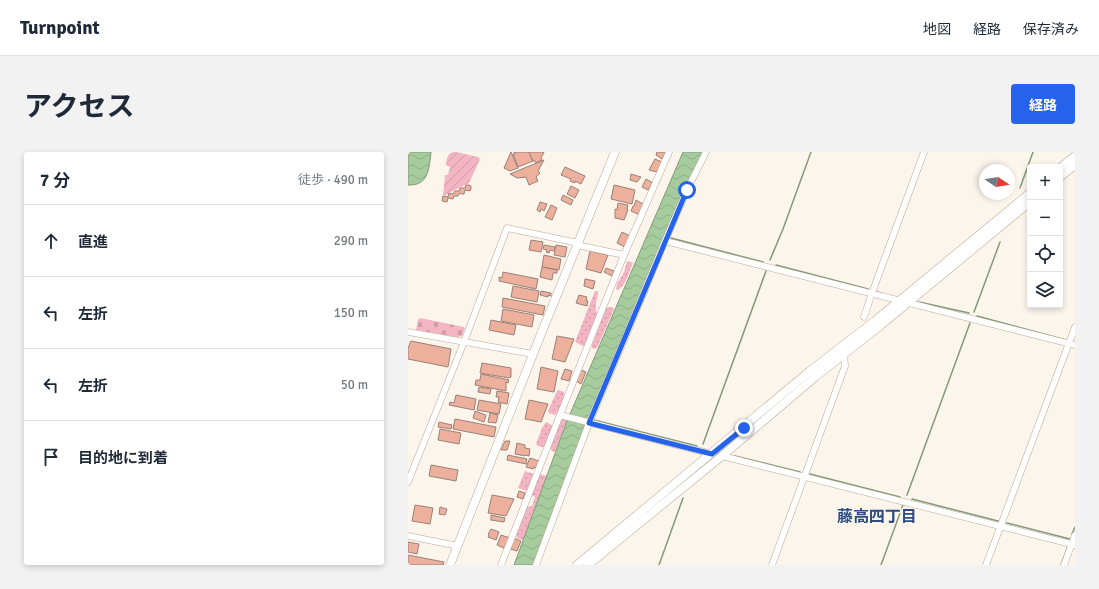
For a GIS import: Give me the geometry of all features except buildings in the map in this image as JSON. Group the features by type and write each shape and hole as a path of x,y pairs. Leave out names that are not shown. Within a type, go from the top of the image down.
{"street":[{"path":"450,565 615,152"},
{"path":"502,565 624,255 669,152"},
{"path":"536,565 589,423 626,338 664,241 706,152"},
{"path":"864,317 924,152"},
{"path":"1063,166 1075,156"},
{"path":"1063,175 1075,165"},
{"path":"588,565 844,354 902,302 1027,196"},
{"path":"578,565 810,371 902,302 1027,204"},
{"path":"408,482 464,342 507,228 624,255"},
{"path":"664,241 1072,345"},
{"path":"986,565 1072,345 1075,327"},
{"path":"408,332 534,354"},
{"path":"772,565 845,366 844,354"},
{"path":"560,415 712,454"},
{"path":"722,456 1073,545"},
{"path":"1064,565 1073,545 1075,535"},
{"path":"408,536 458,546"}],"green space":[{"path":"456,152 478,157 480,159 469,183 443,196 445,175 448,175 450,167 446,165 447,158 449,154"},
{"path":"627,261 633,263 625,282 618,290 616,289 617,284 624,272"},
{"path":"595,291 598,291 596,306 598,315 585,347 575,342"},
{"path":"609,307 614,309 597,348 594,349 592,348 592,345 606,308"},
{"path":"420,318 465,328 462,336 457,337 416,330 418,320"},
{"path":"558,390 564,392 564,398 555,415 549,413 548,411"},
{"path":"559,420 567,420 554,452 550,448"},
{"path":"546,422 553,426 547,445 544,447 538,446 536,444"},
{"path":"525,471 534,474 527,491 518,488"},
{"path":"539,474 547,476 523,540 517,538 516,535 527,507 532,506 535,497 532,495"}],"water":[{"path":"408,152 431,152 427,175 420,183 415,185 408,185"},
{"path":"683,152 703,152 664,237 586,424 533,565 514,565 567,421"}],"waterway":[{"path":"770,260 811,152"},
{"path":"1020,188 1033,152"},
{"path":"671,238 763,262"},
{"path":"974,312 1000,242"},
{"path":"776,265 868,289"},
{"path":"703,444 766,271"},
{"path":"877,292 881,293"},
{"path":"919,302 969,313"},
{"path":"977,316 1066,340"},
{"path":"907,495 970,323"},
{"path":"594,420 697,446"},
{"path":"735,456 800,472"},
{"path":"810,474 900,497"},
{"path":"659,565 683,498"},
{"path":"912,499 998,521"},
{"path":"881,565 903,505"},
{"path":"1007,523 1070,539"},
{"path":"1072,534 1075,527"},
{"path":"1061,565 1068,546"}],"district":[{"name":"藤高四丁目","path":"877,516"}],"route":[{"path":"687,190 664,241 626,338 589,423 712,454 744,428"}]}
